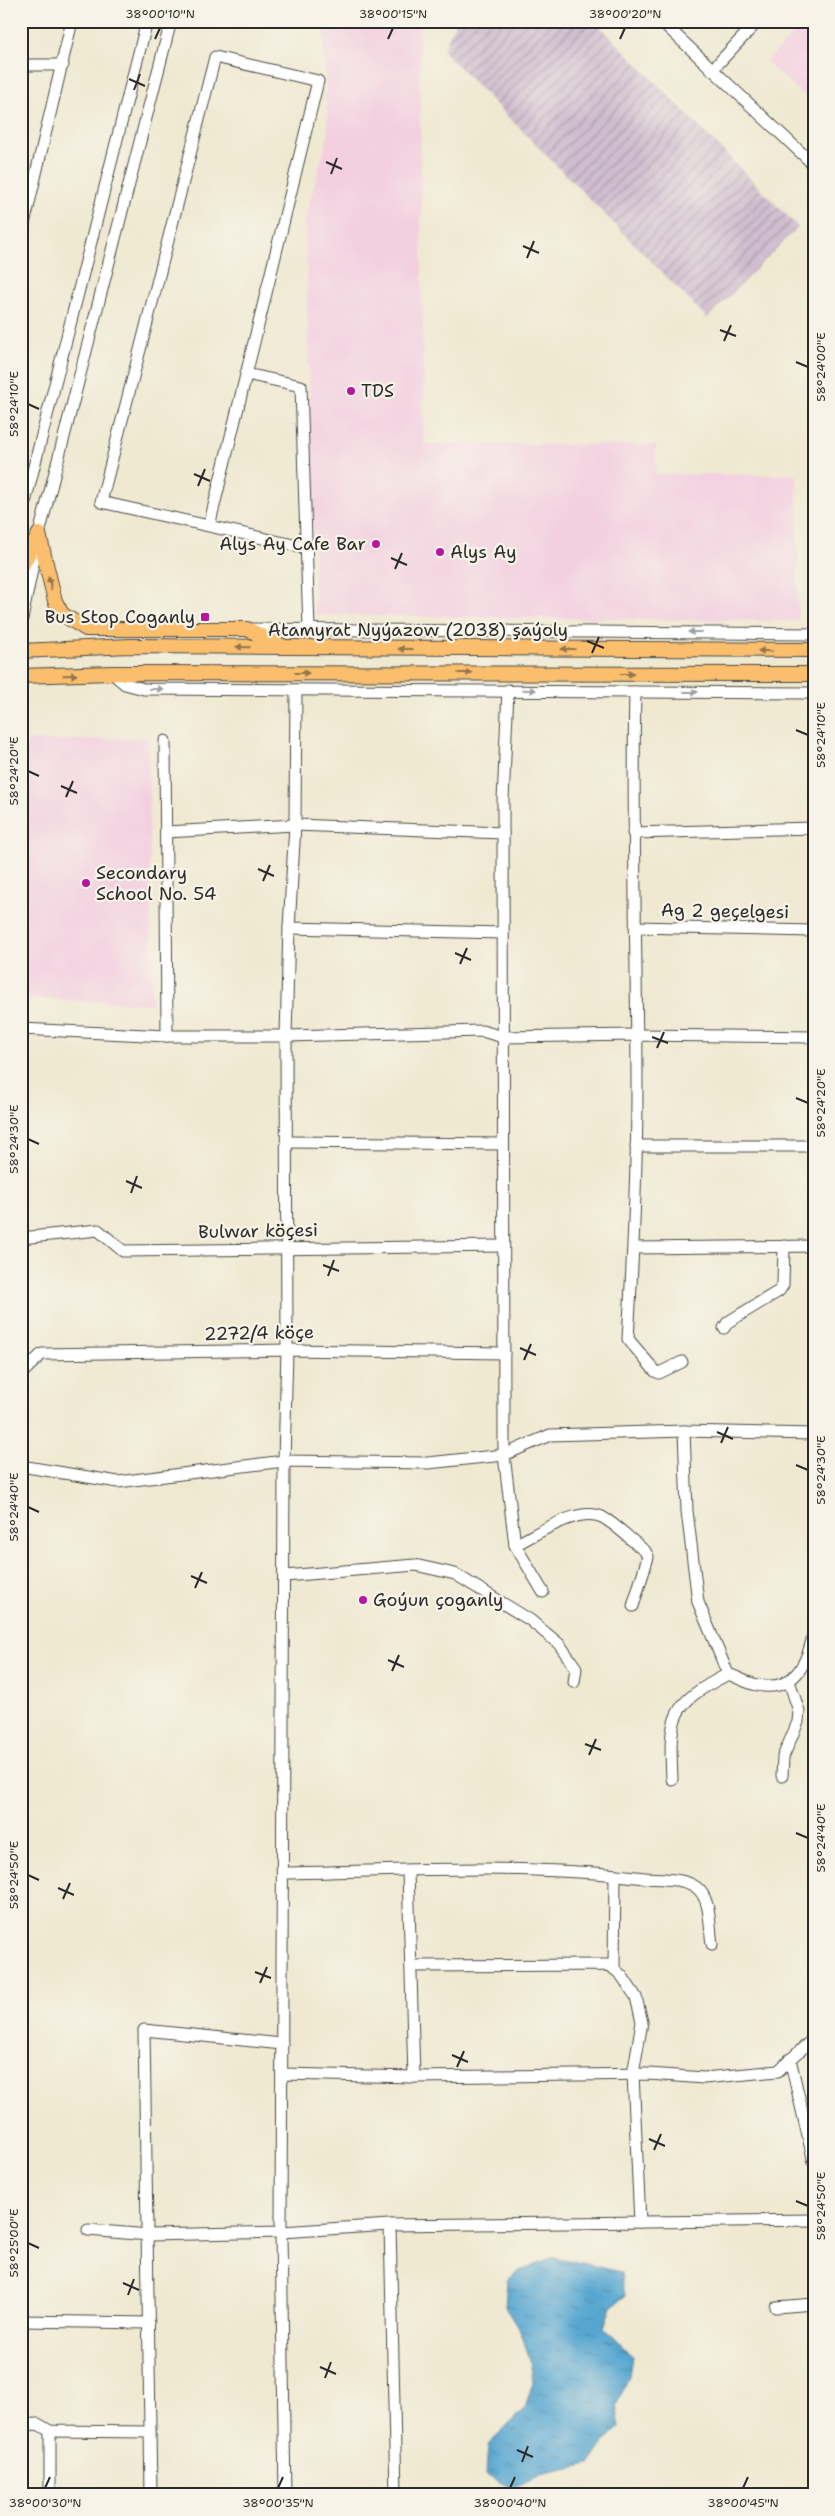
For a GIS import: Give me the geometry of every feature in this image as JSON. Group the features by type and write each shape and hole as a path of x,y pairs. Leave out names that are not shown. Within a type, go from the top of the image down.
{"main road":[{"path":"21,568 39,534"},
{"path":"39,534 51,591 62,614 86,629 247,629 288,648"},
{"path":"129,646 161,629"},
{"name":"Atamyrat Nyýazow (2038) şaýoly","path":"21,651 129,646 814,650"},
{"path":"21,676 112,673 814,674"}],"street":[{"path":"21,237 72,21"},
{"path":"21,518 25,492 147,21"},
{"path":"21,624 39,534 171,21"},
{"path":"661,21 814,165"},
{"path":"712,70 758,21"},
{"path":"209,526 318,81 215,56 101,502 307,548"},
{"path":"21,65 63,64"},
{"path":"246,374 301,386 309,630"},
{"path":"25,492 50,494"},
{"path":"247,629 814,634"},
{"path":"112,673 125,684 144,689 814,693"},
{"path":"285,2495 281,2232 284,1461 287,1350 288,1142 286,1036 289,928 295,825 296,690"},
{"path":"508,690 503,932 504,1455 515,1544 543,1592"},
{"path":"635,692 633,833 636,1146 634,1248 628,1339 655,1372 659,1373 682,1362"},
{"path":"165,741 168,1036"},
{"path":"166,832 295,825 504,834"},
{"path":"633,833 814,828"},
{"name":"Ag 2 geçelgesi","path":"635,927 814,930"},
{"path":"289,928 503,932"},
{"path":"21,1029 168,1036 286,1036 482,1031 503,1037 636,1035 814,1036"},
{"path":"288,1142 503,1144"},
{"path":"636,1146 814,1146"},
{"name":"Bulwar köçesi","path":"21,1238 98,1230 123,1251 503,1246"},
{"path":"724,1328 728,1322 779,1291 782,1285 784,1246"},
{"path":"634,1248 814,1246"},
{"name":"2272/4 köçe","path":"21,1374 42,1354 287,1350 504,1353"},
{"path":"21,1466 118,1482 284,1461 428,1463 504,1455 550,1435 684,1431 814,1434"},
{"path":"684,1431 687,1511 698,1602 728,1674 758,1685 779,1685 789,1681 809,1657 814,1631"},
{"path":"515,1544 567,1519 581,1515 602,1517 645,1551 648,1557 633,1606"},
{"path":"285,1576 415,1565 454,1574 530,1620 558,1644 576,1668 574,1682"},
{"path":"672,1779 670,1736 675,1718 689,1696 728,1674"},
{"path":"782,1776 783,1756 798,1722 799,1712 789,1681"},
{"path":"283,1873 487,1868 615,1875 687,1883 697,1888 706,1898 712,1944"},
{"path":"408,1871 414,2076"},
{"path":"614,1969 615,1875"},
{"path":"411,1966 610,1965 622,1976 636,1997 642,2022 633,2074 640,2222"},
{"path":"151,2495 149,2235 144,2030 282,2044"},
{"path":"282,2074 414,2076 633,2074 704,2078 778,2070 814,2038"},
{"path":"790,2059 814,2162"},
{"path":"88,2230 149,2235 281,2232 390,2225 814,2220"},
{"path":"390,2225 396,2495"},
{"path":"776,2307 814,2304"},
{"path":"21,2321 149,2323"},
{"path":"21,2425 38,2424 50,2431 150,2432"},
{"path":"50,2431 50,2495"}],"shaded area":[{"path":"323,21 419,21 424,444 656,445 656,474 797,475 798,621 315,615 305,218 328,136"},
{"path":"456,21 595,21 798,227 707,318 443,51"},
{"path":"805,21 814,21 814,104 766,62"},
{"name":"Secondary School No. 54","path":"148,738 152,1004 21,998 21,767 28,741"}],"water":[{"path":"554,2257 621,2272 625,2296 611,2307 604,2327 632,2356 629,2377 616,2405 620,2427 605,2441 590,2464 545,2473 513,2489 486,2475 488,2444 525,2408 533,2382 530,2359 521,2333 505,2307 507,2280 518,2271"}],"place":[{"name":"TDS","path":"351,391"},
{"name":"Alys Ay Cafe Bar","path":"376,544"},
{"name":"Alys Ay","path":"440,552"},
{"name":"Bus Stop Coganly","path":"205,617"},
{"name":"Secondary School No. 54","path":"86,883"},
{"name":"Goýun çoganly","path":"363,1600"}]}
